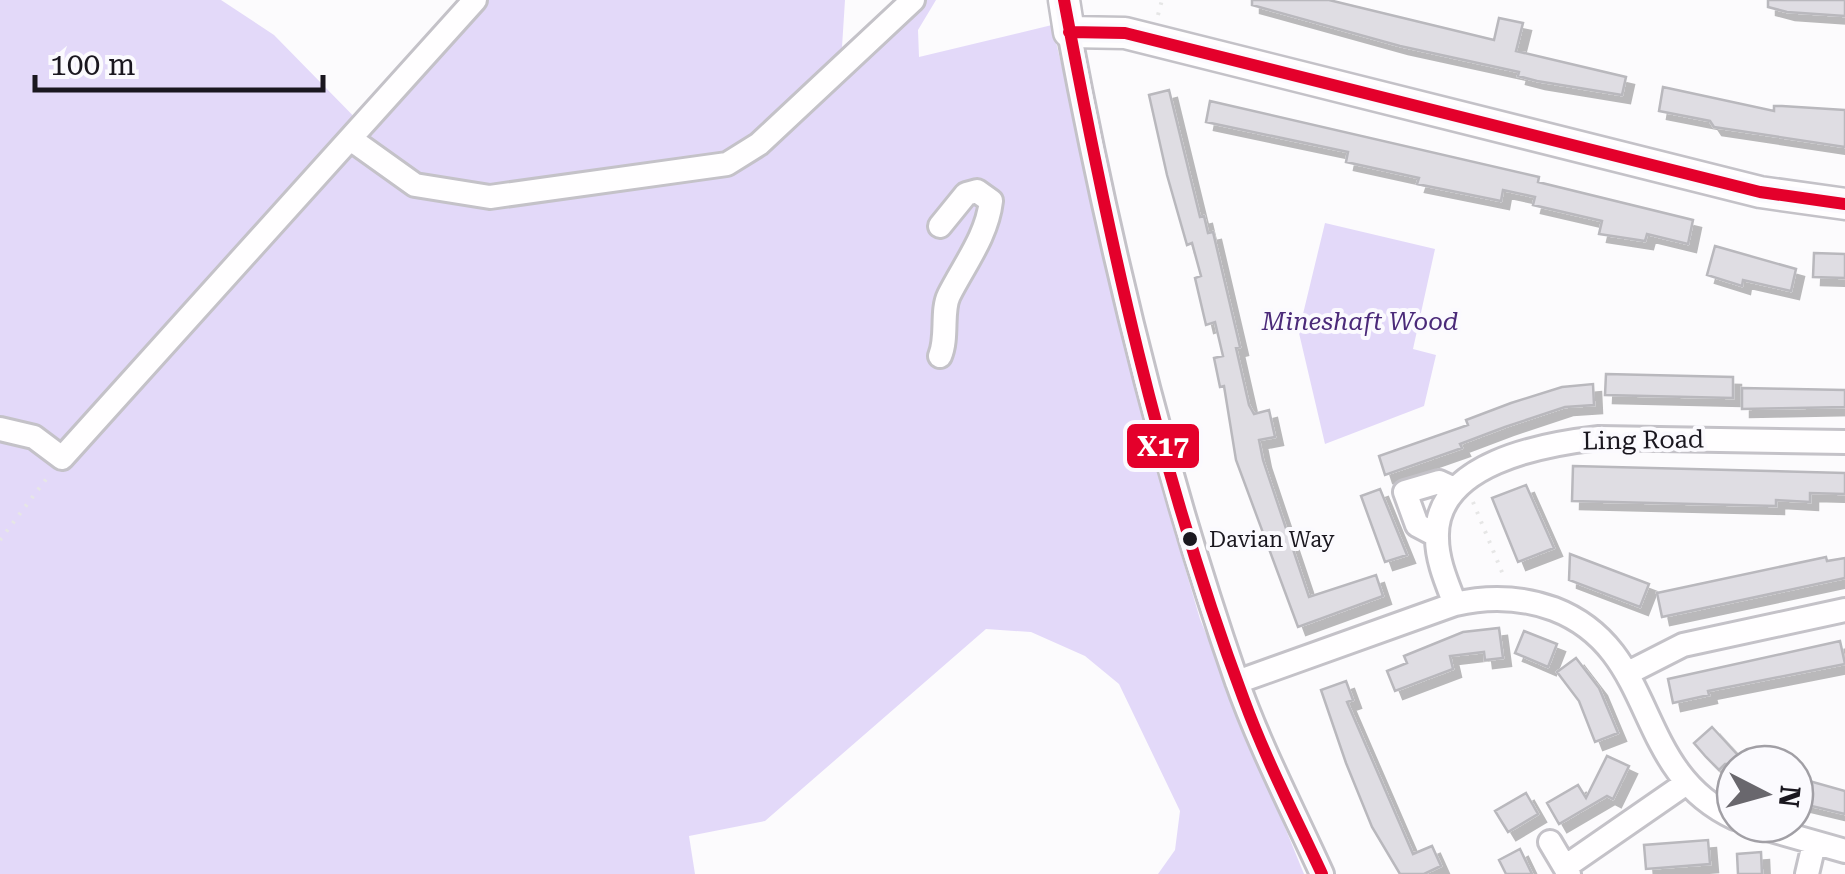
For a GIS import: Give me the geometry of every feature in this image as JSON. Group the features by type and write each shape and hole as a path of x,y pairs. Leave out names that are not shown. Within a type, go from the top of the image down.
{"main road":[{"path":"1064,0 1069,32 1125,33 1760,192 1845,204"}],"street":[{"path":"0,429 34,437 62,458 475,0"},
{"path":"352,140 416,186 490,198 727,164 758,144 913,0"},
{"path":"1069,32 1096,166 1172,477 1237,682 1322,874"},
{"path":"940,226 966,194 976,191 991,201 978,241 947,298 947,334 940,356"},
{"name":"Ling Road","path":"1436,534 1417,525 1405,492 1439,482 1459,484 1564,442 1599,438 1845,442"},
{"path":"1455,604 1439,559 1436,534 1439,516 1459,484"},
{"path":"1237,682 1455,604 1513,599 1570,616 1594,631 1628,673 1667,760 1685,784 1715,809"},
{"path":"1628,673 1683,644 1845,610"},
{"path":"1550,842 1567,871 1685,784"},
{"path":"1806,874 1814,844 1845,851"}],"path":[{"path":"0,540 62,458"},
{"path":"1459,484 1513,599"}],"green space":[{"path":"0,0 221,0 274,35 372,135 482,0 845,0 842,47 895,0 936,0 918,30 919,57 1052,25 1161,486 1200,619 1304,874 1158,874 1175,850 1180,811 1119,684 1085,656 1031,632 986,629 765,821 689,836 695,874 0,874"},
{"name":"Mineshaft Wood","path":"1325,223 1435,249 1413,349 1436,355 1424,406 1325,444 1295,316 1303,314"}],"building":[{"path":"1252,0 1329,0 1494,40 1499,18 1523,23 1516,51 1626,77 1622,95 1537,81 1518,76 1519,72 1400,46 1252,5"},
{"path":"1768,0 1845,0 1845,16 1787,12 1768,7"},
{"path":"1663,87 1774,111 1774,106 1845,110 1845,147 1714,127 1710,121 1659,111"},
{"path":"1169,90 1200,217 1204,216 1208,233 1213,232 1240,347 1236,348 1249,405 1254,414 1269,410 1275,437 1259,440 1263,460 1309,597 1376,575 1383,596 1298,627 1236,460 1224,386 1220,387 1214,358 1223,356 1215,322 1206,325 1195,278 1201,276 1192,243 1187,245 1167,175 1149,95"},
{"path":"1210,101 1539,177 1538,182 1693,220 1688,244 1647,234 1645,241 1599,234 1602,221 1533,205 1535,197 1503,190 1501,201 1417,184 1419,178 1346,162 1348,152 1206,122"},
{"path":"1715,246 1796,269 1791,291 1743,280 1742,286 1707,275"},
{"path":"1814,253 1845,254 1845,278 1813,277"},
{"path":"1606,374 1733,377 1733,398 1605,395"},
{"path":"1593,384 1594,405 1565,407 1505,427 1460,444 1462,448 1385,475 1379,456 1468,425 1466,420 1511,403 1562,387"},
{"path":"1742,388 1845,390 1845,407 1742,409"},
{"path":"1573,466 1845,473 1845,494 1810,493 1810,502 1776,500 1776,506 1572,501"},
{"path":"1526,485 1554,548 1518,562 1492,498"},
{"path":"1380,489 1407,555 1385,562 1361,496"},
{"path":"1570,554 1649,584 1640,607 1569,580"},
{"path":"1826,557 1827,561 1845,558 1845,578 1662,617 1657,593"},
{"path":"1499,628 1503,658 1485,660 1484,652 1450,656 1453,669 1395,691 1387,671 1407,663 1404,656 1463,632"},
{"path":"1524,631 1557,644 1548,667 1515,653"},
{"path":"1840,641 1845,664 1708,691 1709,695 1673,703 1668,679"},
{"path":"1576,658 1599,688 1618,733 1595,742 1579,701 1557,672"},
{"path":"1346,681 1353,700 1347,702 1413,854 1432,846 1441,866 1424,874 1400,874 1372,827 1346,763 1321,690"},
{"path":"1712,727 1728,744 1715,744 1715,766 1694,743"},
{"path":"1607,756 1629,766 1613,799 1607,796 1559,824 1547,803 1578,785 1586,798"},
{"path":"1815,783 1845,791 1845,814 1815,807"},
{"path":"1526,793 1538,814 1508,832 1495,811"},
{"path":"1708,840 1710,864 1646,869 1644,845"},
{"path":"1520,849 1532,874 1506,874 1499,860"},
{"path":"1761,852 1762,874 1738,874 1737,854"}],"transit line":[{"name":"X17","path":"1064,0 1118,266 1186,529 1253,722 1322,874"},
{"name":"X17","path":"1069,32 1125,33 1760,192 1845,204"}],"place":[{"name":"Davian Way","path":"1190,539"}]}
